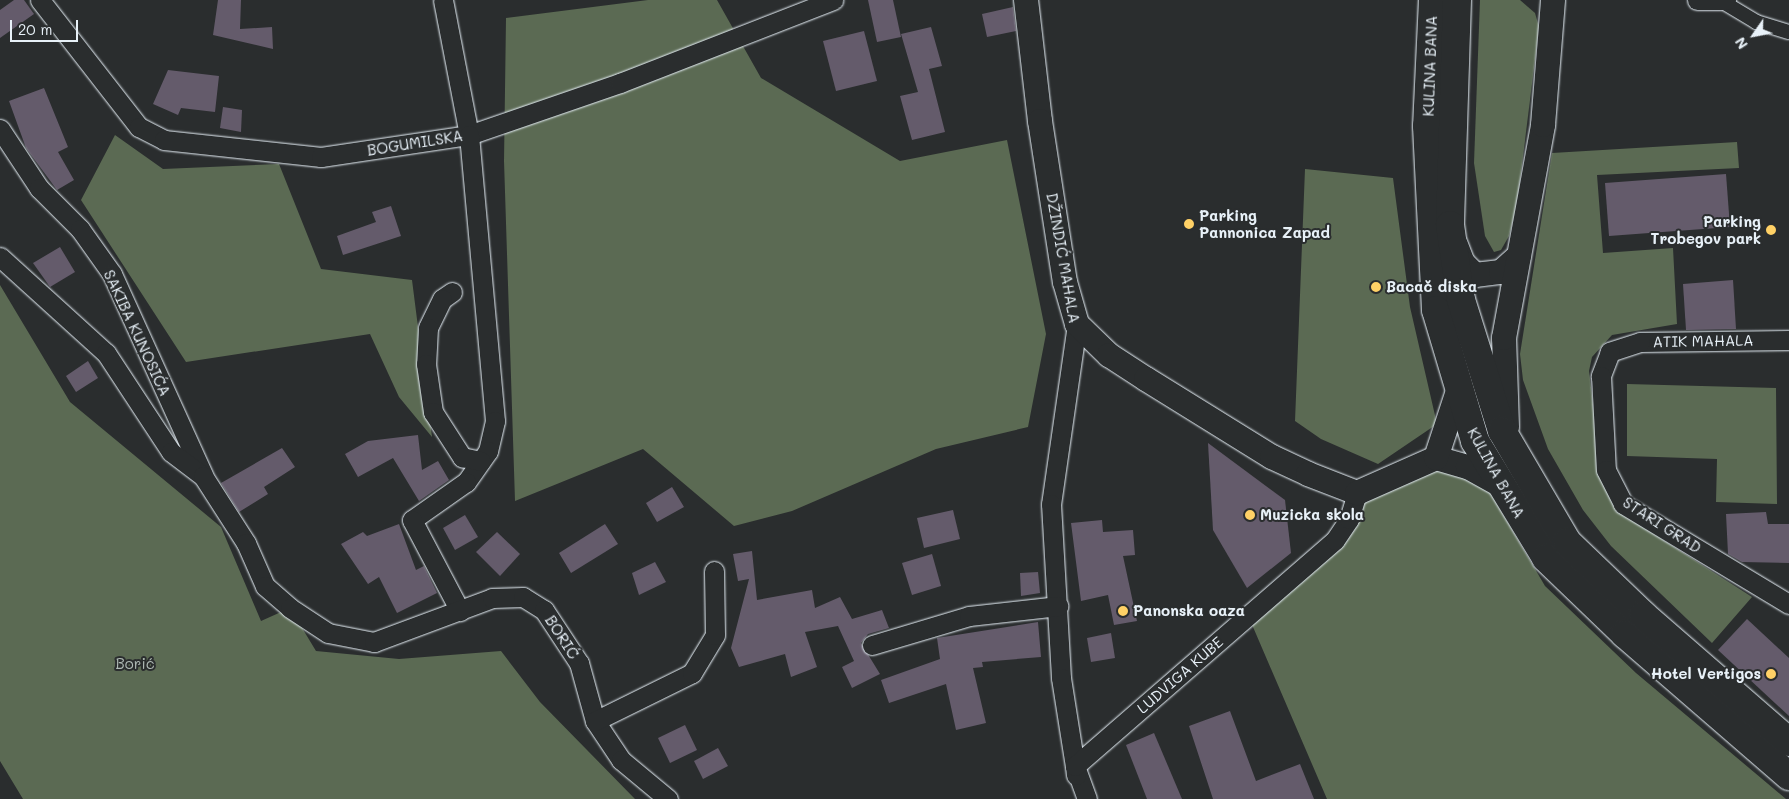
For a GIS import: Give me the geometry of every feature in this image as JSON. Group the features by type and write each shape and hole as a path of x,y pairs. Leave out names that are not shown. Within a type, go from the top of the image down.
{"main road":[{"name":"KULINA BANA","path":"1432,0 1429,206 1436,310 1457,394 1474,441 1546,558 1625,634 1789,776"},
{"name":"KULINA BANA","path":"1457,0 1450,225 1461,300 1509,445 1567,542 1643,615 1789,742"}],"street":[{"name":"BOGUMILSKA","path":"40,0 139,127 164,140 321,157 469,135 620,83 833,0"},
{"path":"444,0 469,135 495,421 488,451 466,482 412,520 460,611"},
{"name":"DŽINDIĆ MAHALA","path":"1026,0 1040,121 1065,282 1077,324 1051,504 1061,678 1075,766 1087,799"},
{"path":"1509,445 1504,338 1543,125 1554,0"},
{"path":"1701,0 1724,1 1756,22 1789,32"},
{"name":"SAKIBA KUNOSIĆA","path":"0,129 40,188 80,229 112,274 203,476"},
{"path":"1450,225 1463,263 1475,275 1501,272 1519,256"},
{"name":"BORIĆ","path":"0,257 106,352 171,452 203,476 246,542 265,586 328,633 374,642 492,598 523,597 544,610 579,663 595,721 621,760 668,799"},
{"path":"452,292 442,299 428,328 426,364 433,412 462,457 481,461"},
{"path":"1077,324 1109,355 1272,457 1357,492 1436,458 1468,467 1500,485"},
{"name":"ATIK MAHALA","path":"1617,348 1640,342 1789,340"},
{"name":"STARI GRAD","path":"1617,348 1610,352 1601,376 1606,470 1612,488 1623,504 1789,604"},
{"path":"1436,458 1457,394"},
{"name":"LUDVIGA KUBE","path":"1075,766 1335,540 1349,519 1357,492"},
{"path":"595,721 692,673 715,635 714,571"},
{"path":"872,645 969,616 1058,606"},
{"path":"1075,766 1076,799"}],"green space":[{"path":"648,0 717,0 761,78 900,161 1007,140 1046,334 1028,427 936,449 792,511 734,526 643,449 515,501 504,161 506,18"},
{"path":"1480,0 1520,0 1535,13 1539,27 1517,205 1509,236 1501,250 1494,252 1485,236 1474,163"},
{"path":"115,135 163,169 279,164 321,269 412,280 432,437 399,397 370,334 186,362 81,200"},
{"path":"1737,142 1739,168 1597,175 1603,253 1673,248 1677,324 1612,335 1592,357 1589,371 1602,480 1621,513 1752,597 1712,643 1611,546 1583,510 1548,449 1523,380 1520,354 1552,153"},
{"path":"1305,169 1393,178 1410,307 1437,424 1378,464 1321,439 1295,421"},
{"name":"Borić","path":"0,285 70,402 221,527 261,621 290,608 316,651 399,659 501,651 540,702 635,799 23,799 0,761"},
{"path":"1627,384 1776,388 1777,504 1716,502 1717,459 1627,456"},
{"path":"1436,458 1478,472 1545,586 1636,673 1786,799 1327,799 1247,613 1335,540 1357,493"}],"building":[{"path":"14,0 24,0 34,14 0,38 0,10"},
{"path":"218,0 241,0 240,29 272,27 273,49 213,35"},
{"path":"868,0 893,0 901,37 877,42"},
{"path":"1013,7 1016,31 987,37 982,14"},
{"path":"931,27 942,66 929,69 945,132 912,140 900,96 918,92 901,34"},
{"path":"864,31 877,81 836,91 823,41"},
{"path":"168,70 219,76 215,112 181,108 178,115 153,104"},
{"path":"44,88 68,147 58,152 74,180 57,190 26,148 9,101"},
{"path":"223,107 242,110 241,132 220,128"},
{"path":"1726,174 1730,227 1609,236 1605,183"},
{"path":"391,206 401,236 343,255 337,236 376,222 372,212"},
{"path":"60,247 75,272 50,287 33,263"},
{"path":"1733,280 1736,329 1686,330 1683,284"},
{"path":"88,361 98,378 76,392 66,376"},
{"path":"418,435 422,470 438,461 449,480 419,501 393,458 358,477 345,454 368,441"},
{"name":"Muzicka skola","path":"1208,443 1285,500 1291,553 1247,588 1213,530"},
{"path":"282,448 295,467 264,487 268,494 239,512 221,483"},
{"path":"672,487 684,507 657,522 646,503"},
{"path":"953,510 960,539 924,548 917,518"},
{"path":"1766,512 1768,524 1789,524 1789,563 1742,562 1728,554 1726,514"},
{"path":"465,515 478,537 455,550 443,528"},
{"path":"1102,520 1103,532 1133,530 1135,555 1123,556 1137,621 1114,625 1108,595 1081,601 1071,523"},
{"path":"399,524 416,570 424,566 437,593 397,613 379,577 368,584 341,544 363,532 367,536"},
{"path":"605,524 618,544 571,573 559,553"},
{"path":"497,532 520,554 500,576 476,552"},
{"path":"752,551 757,600 812,590 815,608 840,597 852,619 882,610 889,628 868,634 861,643 880,674 852,688 842,667 854,661 838,626 805,632 817,667 791,677 785,654 739,667 731,648 749,579 738,581 733,554"},
{"path":"932,554 941,586 912,595 902,563"},
{"path":"655,562 666,582 639,595 632,573"},
{"path":"1038,572 1040,593 1021,596 1020,573"},
{"path":"1747,619 1789,658 1789,716 1718,650"},
{"path":"1038,622 1041,657 982,662 983,667 973,668 986,723 956,730 946,684 889,703 881,680 940,659 937,638"},
{"path":"1111,633 1115,658 1091,662 1087,638"},
{"path":"1230,711 1256,781 1300,764 1314,799 1213,799 1189,726"},
{"path":"685,725 697,750 670,763 658,738"},
{"path":"1154,733 1182,799 1147,799 1126,745"},
{"path":"718,748 728,766 703,779 694,761"}],"place":[{"name":"Parking Pannonica Zapad","path":"1189,224"},
{"name":"Parking Trobegov park","path":"1771,230"},
{"name":"Bacač diska","path":"1376,287"},
{"name":"Muzicka skola","path":"1250,515"},
{"name":"Panonska oaza","path":"1123,611"},
{"name":"Hotel Vertigos","path":"1771,674"}]}
